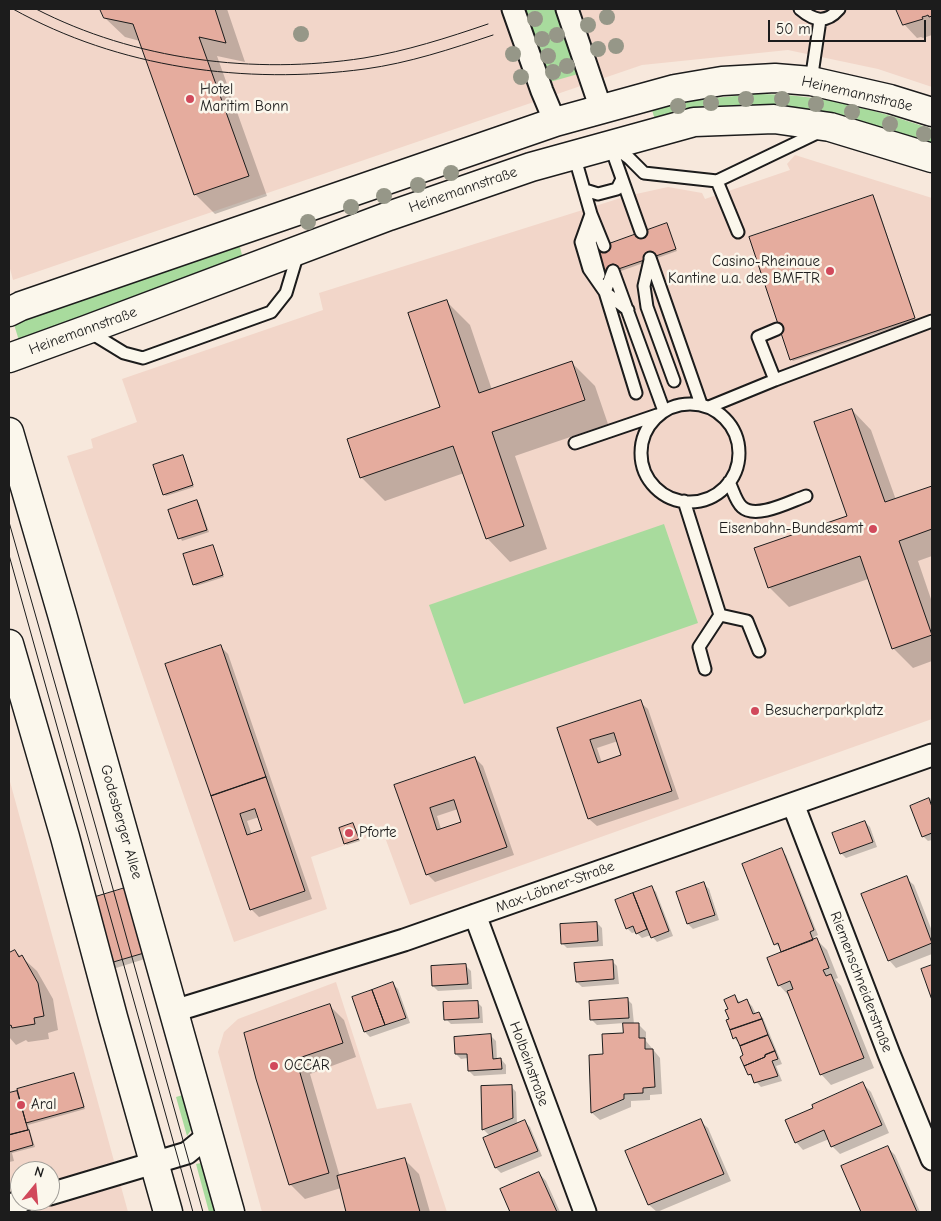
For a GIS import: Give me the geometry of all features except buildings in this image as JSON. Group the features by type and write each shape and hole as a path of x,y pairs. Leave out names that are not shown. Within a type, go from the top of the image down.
{"main road":[{"name":"Heinemannstraße","path":"9,312 21,306 555,122 675,89 722,80 775,78 811,82 880,97 932,112"},
{"path":"601,109 610,144"},
{"name":"Heinemannstraße","path":"9,358 398,212 531,167 694,122 774,120 830,127 932,158"},
{"path":"555,122 574,156"},
{"path":"242,230 257,234 263,246 262,258 256,266"},
{"name":"Godesberger Allee","path":"9,432 230,1212"},
{"path":"9,644 65,837 168,1212"}],"street":[{"path":"513,9 542,92 555,122"},
{"path":"567,9 601,109"},
{"name":"Max-Löbner-Straße","path":"174,1010 404,940 932,755"},
{"name":"Riemenschneiderstraße","path":"793,804 889,1054 932,1159"},
{"name":"Holbeinstraße","path":"475,916 585,1212"},
{"path":"60,1191 187,1152 209,1135"}],"lane":[{"path":"800,9 812,19 820,20 836,13 839,9"},
{"path":"811,82 820,20"},
{"path":"610,144 629,158 644,174 717,181 830,127"},
{"path":"610,144 641,232"},
{"path":"574,156 591,214 604,246"},
{"path":"585,190 598,194 617,189 622,179"},
{"path":"717,181 738,232"},
{"path":"591,214 581,242 589,269 605,292 628,310"},
{"path":"596,227 590,242 636,393"},
{"path":"86,330 124,353 143,358 271,312 286,293 299,250"},
{"path":"674,380 647,307 644,286 650,258 705,406"},
{"path":"605,292 613,271 628,310 661,413"},
{"path":"705,406 932,321"},
{"path":"774,380 758,337 777,329"},
{"path":"575,443 683,404 705,406 723,416 736,436 739,446 738,464 729,482 713,496 693,502 684,501 666,496 648,478 642,464 641,454 644,435 649,425 661,413"},
{"path":"729,482 741,506 748,511 758,513 806,496"},
{"path":"684,501 720,615"},
{"path":"720,615 746,621 759,651"},
{"path":"706,670 699,647 720,615"}],"shaded area":[{"path":"9,9 932,9 932,87 878,69 788,50 642,65 13,280 9,265"},
{"path":"795,155 932,198 932,719 410,905 383,832 311,857 327,909 234,942 67,456 93,448 91,439 137,422 122,379 323,310 319,293 627,196 668,187 702,193 705,199 790,170 787,164"},
{"path":"9,778 128,1212 9,1212"},
{"path":"336,982 377,1109 411,1103 447,1212 262,1212 218,1052 224,1032 238,1019"}],"green space":[{"path":"525,9 556,9 578,74 550,82"},
{"path":"757,94 825,100 888,115 932,129 932,145 655,120 652,110 702,99"},
{"path":"239,243 243,259 20,344 13,321"},
{"path":"664,524 698,623 464,704 429,605"},
{"path":"186,1094 193,1127 187,1136 176,1097"},
{"path":"206,1162 220,1212 209,1212 196,1164"}],"tram line":[{"path":"13,9 54,29 96,46 139,58 229,73 274,75 365,69 414,59 493,35"},
{"path":"36,9 114,41 154,51 196,59 280,65 322,63 395,52 488,24"},
{"path":"9,522 203,1212"},
{"path":"9,555 193,1212"}],"place":[{"name":"Hotel Maritim Bonn","path":"190,99"},
{"name":"Casino-Rheinaue Kantine u.a. des BMFTR","path":"830,271"},
{"name":"Eisenbahn-Bundesamt","path":"873,529"},
{"name":"Besucherparkplatz","path":"755,711"},
{"name":"Pforte","path":"349,833"},
{"name":"OCCAR","path":"274,1066"},
{"name":"Aral","path":"21,1105"}]}
